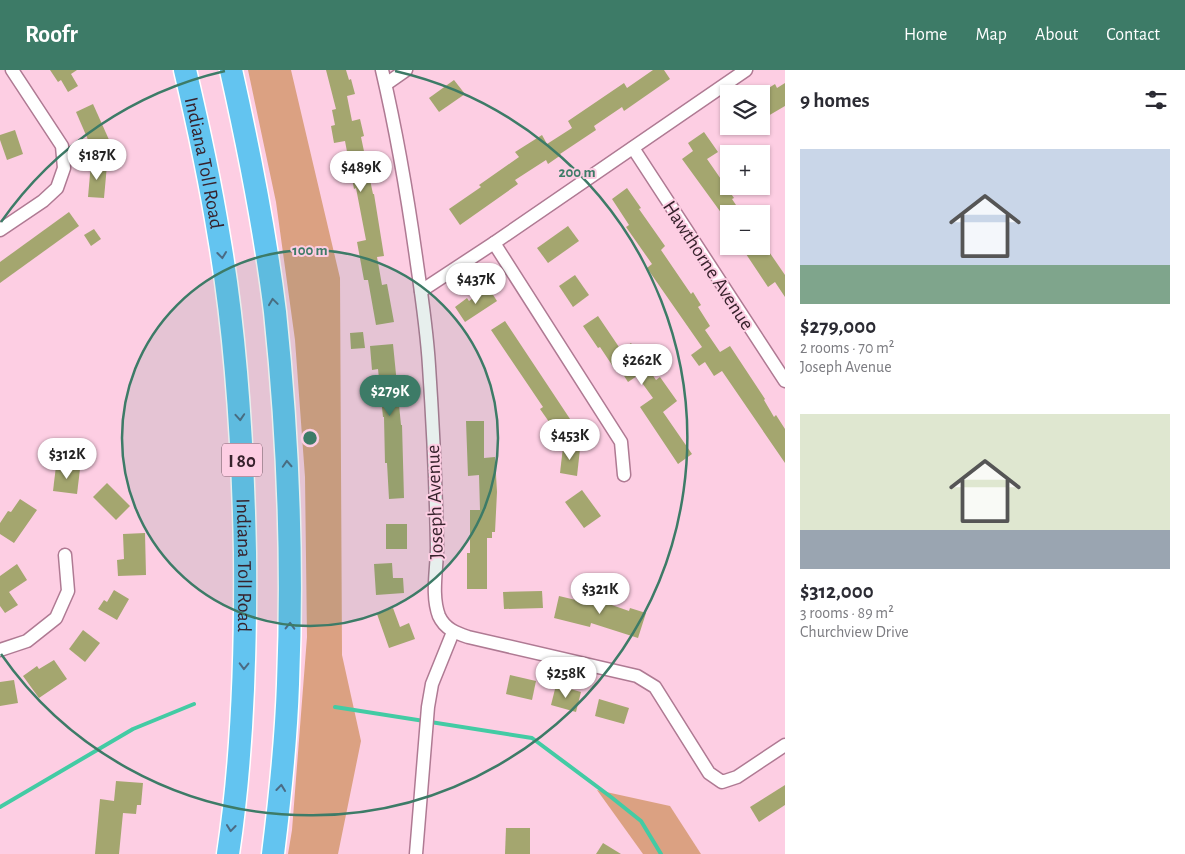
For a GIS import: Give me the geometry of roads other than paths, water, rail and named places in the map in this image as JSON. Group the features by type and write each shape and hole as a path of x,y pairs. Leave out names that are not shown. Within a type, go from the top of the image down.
{"highway":[{"name":"Indiana Toll Road","path":"185,70 220,238 240,415 246,597 243,688 228,854"},
{"name":"I 80","path":"231,70 262,223 269,271 284,406 288,472 290,586 288,685 281,782 273,854"}],"street":[{"path":"0,230 43,201 57,188 64,168 62,146 12,70"},
{"name":"Joseph Avenue","path":"382,70 399,147 421,291 429,374 437,549 436,602 444,625 454,632"},
{"path":"386,84 406,70"},
{"path":"421,291 494,244 746,70"},
{"name":"Hawthorne Avenue","path":"633,148 785,381"},
{"path":"494,244 621,442 624,475"},
{"path":"0,650 27,641 56,618 68,591 65,555"},
{"path":"416,854 428,707 432,684 454,632 647,680 655,687 709,773 722,782 737,777 785,744"}],"waterway":[{"path":"0,807 133,729 194,704"},
{"path":"335,707 532,738 641,821 661,854"}]}
